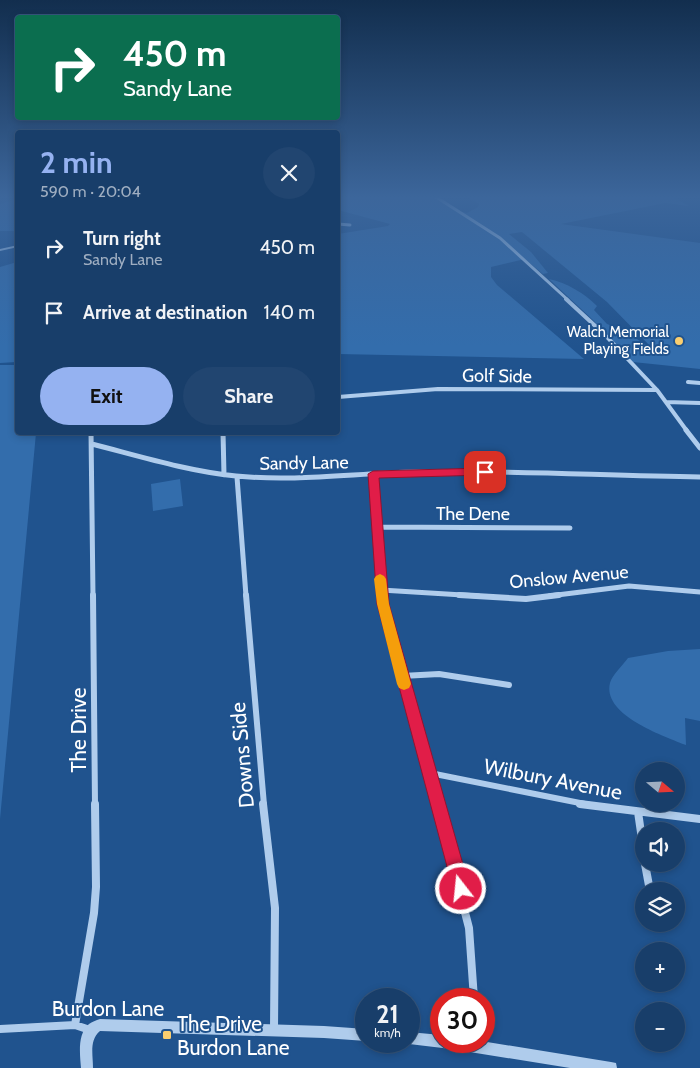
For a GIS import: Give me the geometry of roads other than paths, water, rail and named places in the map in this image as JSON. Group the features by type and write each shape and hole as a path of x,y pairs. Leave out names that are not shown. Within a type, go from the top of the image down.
{"street":[{"path":"0,250 14,247"},
{"path":"510,247 605,335 657,390 700,448"},
{"path":"688,382 700,382"},
{"name":"Golf Side","path":"340,397 438,389 657,390"},
{"path":"666,402 700,403"},
{"name":"The Drive","path":"75,1026 94,913 96,886 91,435"},
{"path":"223,435 224,475"},
{"name":"Sandy Lane","path":"92,444 236,477 306,479 373,474 485,472 700,477"},
{"path":"373,474 381,590 402,676 467,917 473,988"},
{"name":"Downs Side","path":"236,477 259,763 275,908 274,1031"},
{"name":"The Dene","path":"377,527 570,528"},
{"name":"Onslow Avenue","path":"381,590 526,599 630,586 700,592"},
{"path":"402,676 439,674 509,685"},
{"name":"Wilbury Avenue","path":"429,775 436,774 568,802 635,812"},
{"path":"638,812 639,822"},
{"name":"Wilbury Avenue","path":"638,812 700,819"},
{"name":"Burdon Lane","path":"0,1029 75,1026 90,1030 100,1026 355,1035"},
{"path":"87,1068 90,1030"},
{"path":"495,1047 611,1068"}],"place":[{"name":"Walch Memorial Playing Fields","path":"679,341"},
{"name":"The Drive Burdon Lane","path":"167,1035"}]}
